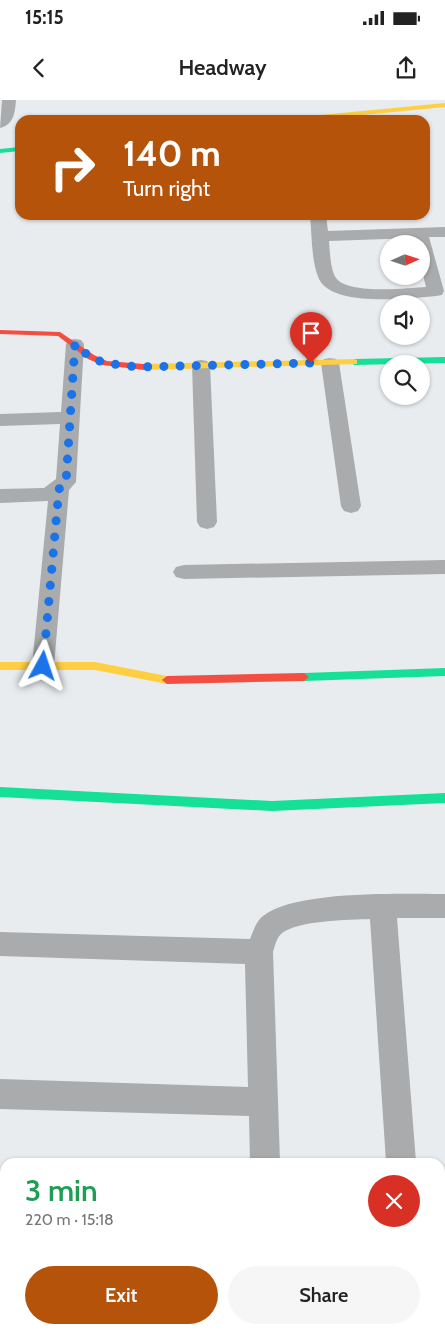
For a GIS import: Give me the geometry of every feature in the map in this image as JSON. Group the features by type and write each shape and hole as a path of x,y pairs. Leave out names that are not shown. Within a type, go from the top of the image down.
{"street":[{"path":"0,124 8,115 9,100"},
{"path":"369,100 377,115 390,104 445,105"},
{"path":"0,151 15,150"},
{"path":"318,220 328,279 335,288 353,293 436,291 420,232"},
{"path":"320,236 445,232"},
{"path":"0,332 60,334 91,358 105,363 137,367 445,360"},
{"path":"0,496 49,494 59,489 66,482 75,344"},
{"path":"330,363 351,506"},
{"path":"201,365 207,522"},
{"path":"0,420 70,418"},
{"path":"43,666 59,489"},
{"path":"184,572 445,566"},
{"path":"0,666 95,666 170,680 445,672"},
{"path":"0,792 272,806 445,798"},
{"path":"265,1158 259,952 270,926 283,918 307,912 445,906"},
{"path":"383,908 401,1158"},
{"path":"0,944 259,952"},
{"path":"0,1094 263,1102"}],"traffic: fast":[{"path":"0,151 15,150"},
{"path":"354,362 445,360"},
{"path":"304,677 445,672"},
{"path":"0,792 272,806 445,798"}],"traffic: slow":[{"path":"342,115 445,105"},
{"path":"144,367 354,362"},
{"path":"0,666 95,666 167,680"}],"traffic: jam":[{"path":"0,332 60,334 91,357 105,363 144,367"},
{"path":"167,680 304,677"}],"route":[{"path":"43,666 59,489 66,482 75,344 91,358 105,363 137,367 311,363"}]}
